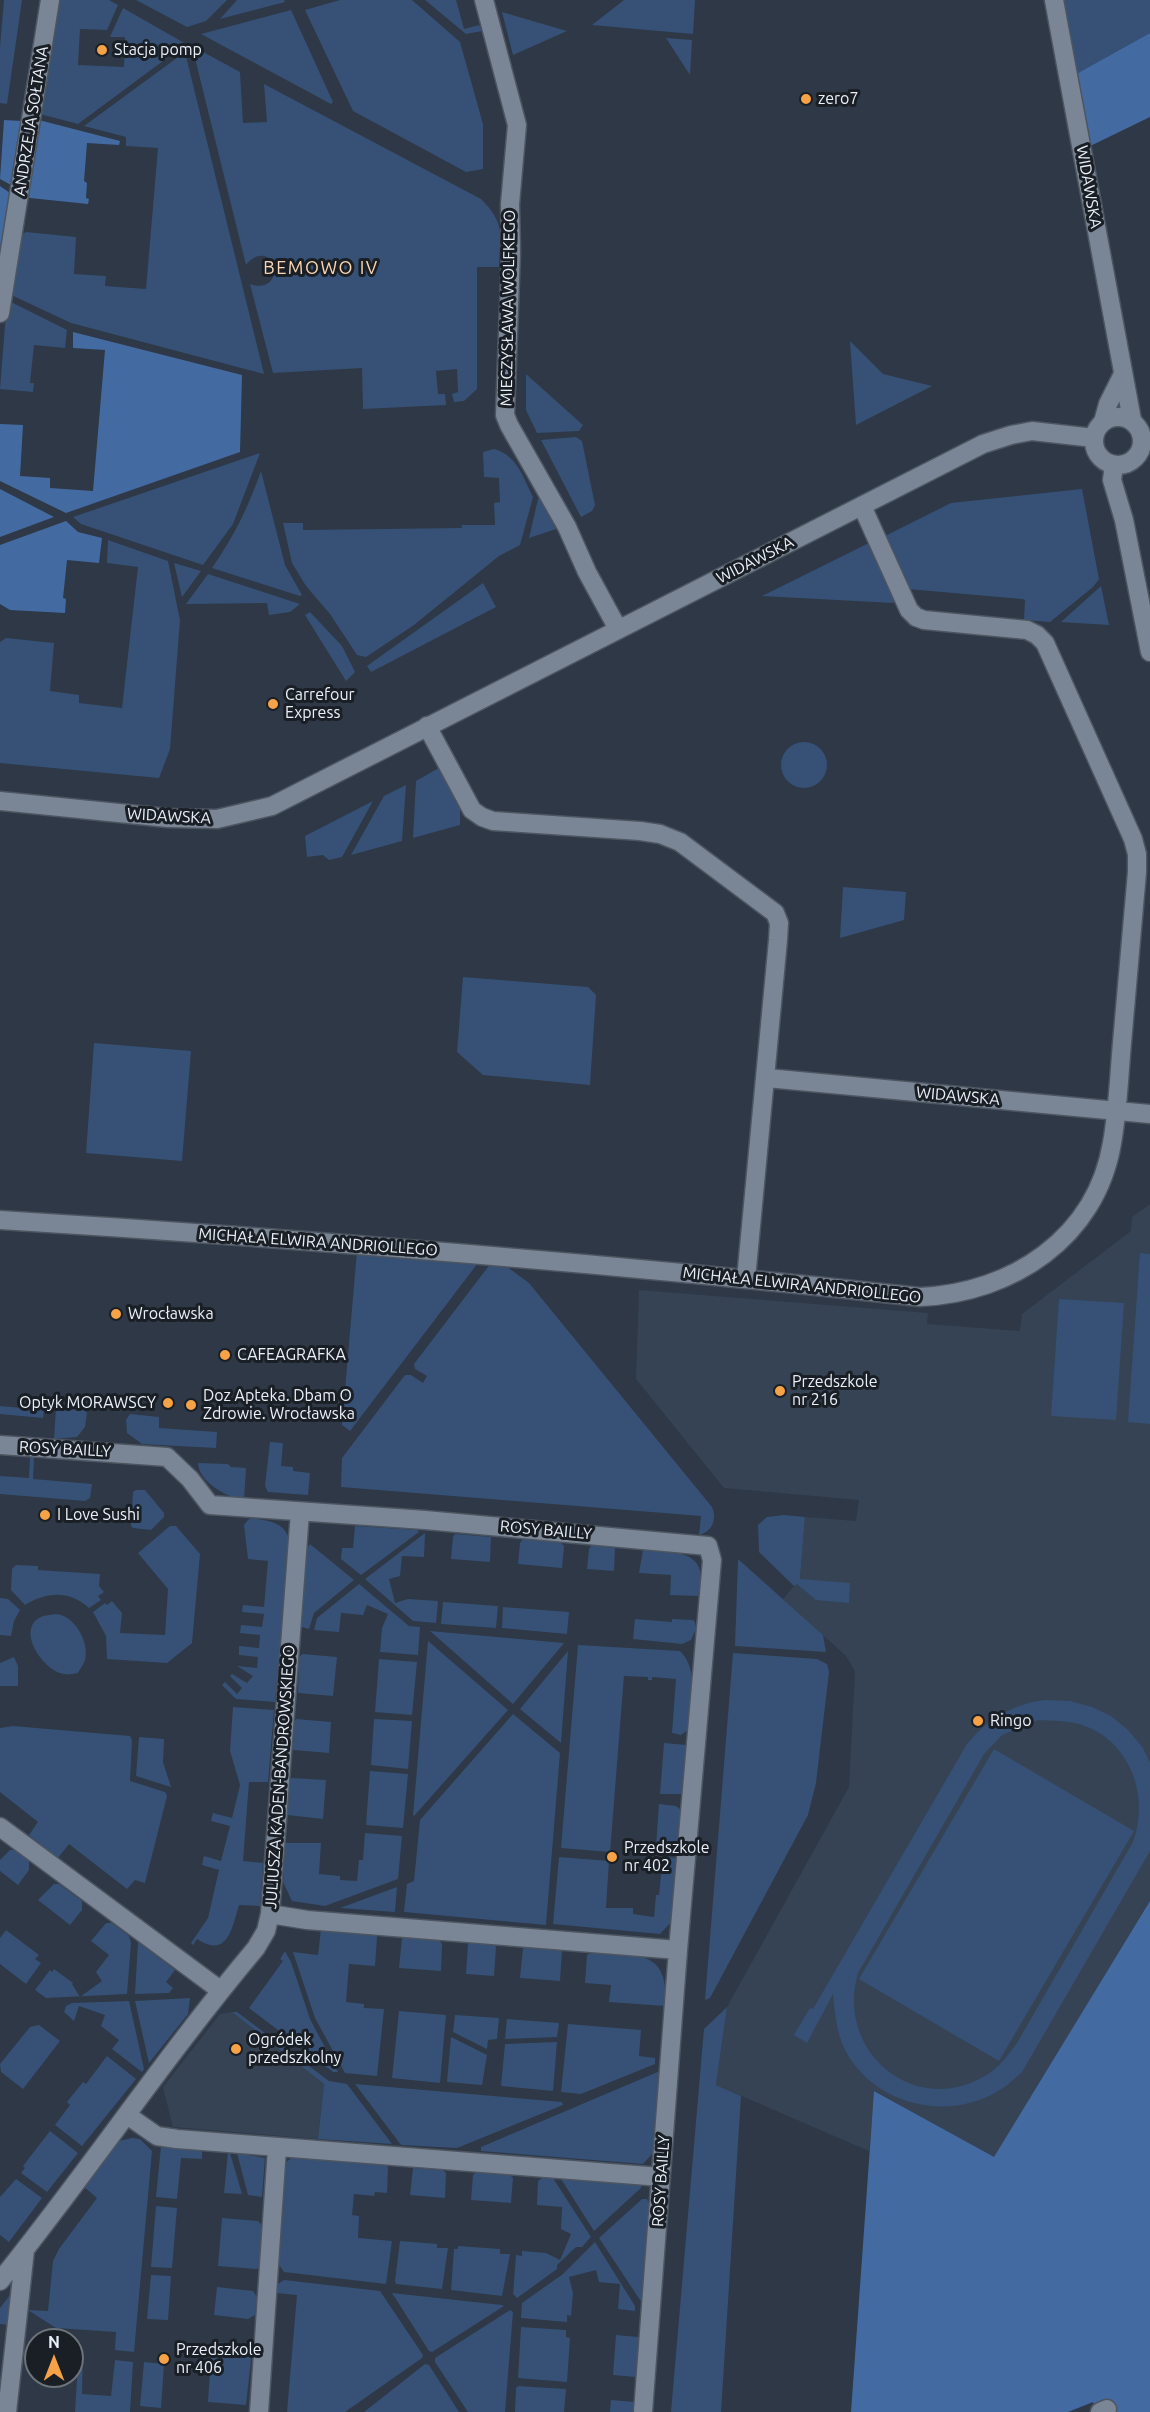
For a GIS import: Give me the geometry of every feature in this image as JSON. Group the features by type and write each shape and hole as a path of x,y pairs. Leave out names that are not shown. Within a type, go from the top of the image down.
{"street":[{"name":"ANDRZEJA SOŁTANA","path":"0,313 50,0"},
{"name":"MIECZYSŁAWA WOLFKEGO","path":"484,0 518,125 510,204 511,252 505,415 508,425 567,527 587,572 618,629"},
{"name":"WIDAWSKA","path":"1054,0 1123,374 1140,427 1142,445 1139,454 1141,460 1124,465 1114,465"},
{"path":"1123,374 1108,404 1094,448 1106,462 1114,465 1112,480 1124,520 1150,652"},
{"name":"WIDAWSKA","path":"0,801 168,818 217,819 272,806 983,444 1032,431 1098,430 1111,418 1121,417 1140,427"},
{"name":"MICHAŁA ELWIRA ANDRIOLLEGO","path":"0,1220 363,1245 920,1297 946,1296 982,1287 1033,1264 1057,1245 1077,1224 1087,1208 1097,1189 1112,1144 1137,854 1133,839 1045,643 1037,635 1027,630 924,620 916,617 909,610 862,506"},
{"path":"426,726 472,810 482,817 493,821 660,834 680,842 775,913 779,923 778,940 767,1078 746,1279"},
{"name":"WIDAWSKA","path":"767,1078 1150,1114"},
{"name":"ROSY BAILLY","path":"0,1445 167,1457 190,1479 210,1505 425,1520 708,1546 712,1560 678,1950 643,2412"},
{"name":"JULIUSZA KADEN-BANDROWSKIEGO","path":"0,2281 127,2115 149,2081 256,1948 266,1931 270,1914 300,1512"},
{"path":"0,1827 220,1990"},
{"path":"270,1914 307,1920 678,1950"},
{"path":"127,2115 157,2136 278,2148 661,2177"},
{"path":"259,2412 278,2148"},
{"path":"8,2412 25,2248"}],"shaded area":[{"path":"4,0 22,0 7,104 0,103 0,47"},
{"path":"54,0 109,0 118,5 107,30 80,29 78,65 124,67 125,37 110,37 123,8 186,44 78,124 36,113"},
{"path":"136,0 227,0 206,21 187,27"},
{"path":"237,0 284,0 285,2 220,19"},
{"path":"340,0 412,0 460,42 483,124 483,169 466,172 353,111 305,10"},
{"path":"425,0 456,0 464,29 479,25 482,31 466,34"},
{"path":"624,0 695,0 693,34 592,25"},
{"path":"1054,0 1150,0 1150,33 1069,78"},
{"path":"291,10 333,102 331,104 201,34"},
{"path":"502,12 567,31 513,55"},
{"path":"1150,33 1150,117 1082,150 1069,78"},
{"path":"666,38 692,40 690,75"},
{"path":"192,46 240,72 243,123 267,122 264,84 481,199 489,208 500,230 499,267 477,267 477,389 464,401 454,402 452,394 458,392 457,369 436,371 438,394 445,394 446,405 363,409 362,368 273,373 250,284 261,286 269,283 274,275 275,264 272,260 260,256 246,265"},
{"path":"185,52 264,374 71,323 7,293 18,237 26,232 76,237 74,274 106,276 105,286 146,289 158,148 126,146 126,137 84,126"},
{"path":"35,119 120,141 119,145 87,143 84,181 87,183 88,204 30,198 25,195"},
{"path":"4,120 22,121 11,185 0,179"},
{"path":"0,186 10,193 0,255"},
{"path":"7,300 67,330 65,348 34,345 30,383 34,383 33,392 0,389"},
{"path":"73,332 242,375 240,452 66,513 0,481 0,424 23,425 20,476 50,478 50,488 93,491 105,350 73,348"},
{"path":"850,341 883,374 932,386 856,425"},
{"path":"526,374 583,425 579,431 537,433 526,410"},
{"path":"576,437 582,441 595,505 592,511 581,517 541,440"},
{"path":"494,449 502,452 514,462 533,497 520,545 499,556 414,625 366,657 357,655 330,614 306,586 292,563 283,523 303,523 303,530 462,528 462,525 495,525 494,503 500,502 499,478 484,477 483,452"},
{"path":"260,453 233,524 203,565 81,524 73,517"},
{"path":"261,471 285,565 302,595 300,596 212,568 240,521"},
{"path":"0,489 54,517 0,537"},
{"path":"1082,489 1099,579 1093,587 1050,622 1024,620 1025,600 1022,599 908,589 883,537 951,503"},
{"path":"540,498 556,529 529,538 538,499"},
{"path":"66,521 78,532 102,538 99,563 67,560 63,598 66,599 65,613 10,610 0,604 0,545"},
{"path":"108,540 168,561 180,620 170,749 159,778 0,763 0,642 6,638 54,643 50,691 79,695 79,703 122,708 138,567 107,563"},
{"path":"869,543 898,599 893,603 762,596"},
{"path":"174,563 201,571 182,597"},
{"path":"208,574 300,604 290,612 269,615 267,603 186,604"},
{"path":"483,583 496,607 371,672 367,666"},
{"path":"1101,586 1109,625 1061,622"},
{"path":"310,612 342,646 355,672 346,681 305,615"},
{"path":"804,742 820,749 827,765 820,781 804,788 788,781 781,765 788,749"},
{"path":"444,765 460,806 460,825 413,838 416,781"},
{"path":"406,785 402,841 351,855 384,796"},
{"path":"373,801 342,857 329,860 323,855 307,857 305,836"},
{"path":"843,887 906,892 904,920 840,938"},
{"path":"463,977 588,987 596,995 590,1085 483,1075 457,1052"},
{"path":"94,1043 191,1051 182,1161 86,1153"},
{"path":"1150,1204 1150,1901 994,2158 875,2091 869,2151 716,2085 727,2007 849,1787 855,1671 846,1656 783,1599 800,1579 805,1517 856,1521 859,1500 724,1488 636,1379 639,1290 928,1313 927,1324 1020,1331 1022,1314 1131,1231 1132,1217"},
{"path":"357,1251 478,1263 350,1431 342,1425"},
{"path":"1140,1253 1150,1254 1150,1424 1128,1422"},
{"path":"491,1263 502,1263 529,1283 712,1507 714,1520 708,1531 699,1535 701,1516 341,1487 342,1458 405,1375 411,1375 423,1383 427,1376 415,1369 414,1364"},
{"path":"1059,1299 1124,1303 1116,1420 1051,1416"},
{"path":"0,1406 44,1410 43,1418 0,1414"},
{"path":"56,1408 84,1410 87,1413 85,1427 77,1437 54,1439"},
{"path":"130,1414 159,1417 159,1428 217,1432 216,1448 142,1444 127,1433 126,1420"},
{"path":"270,1442 283,1443 281,1466 293,1467 293,1471 310,1473 308,1495 268,1492 265,1486"},
{"path":"30,1457 34,1457 33,1479 92,1484 90,1498 85,1501 0,1494 0,1476 29,1478"},
{"path":"198,1463 228,1464 231,1467 246,1468 244,1500 229,1496 215,1488 203,1476"},
{"path":"145,1490 164,1513 164,1517 151,1530 131,1526 133,1492"},
{"path":"784,1515 805,1517 800,1579 850,1583 849,1603 816,1600 797,1584 794,1586 759,1552 758,1525 767,1517"},
{"path":"251,1518 271,1522 281,1527 290,1544 275,1702 236,1699 222,1685 225,1682 237,1694 242,1688 230,1676 232,1674 247,1683 253,1676 237,1666 257,1668 258,1657 239,1655 239,1646 259,1648 260,1635 240,1633 241,1625 262,1627 264,1614 242,1612 243,1605 264,1607 268,1561 248,1559 244,1525"},
{"path":"170,1526 176,1526 200,1554 192,1643 167,1663 107,1659 106,1636 93,1612 105,1603 107,1605 112,1601 122,1613 120,1633 165,1635 168,1589 138,1553"},
{"path":"355,1526 417,1530 419,1532 361,1575 341,1559 342,1548 353,1548"},
{"path":"425,1533 424,1557 402,1556 400,1576 389,1579 395,1603 408,1599 438,1601 436,1623 413,1621 365,1579"},
{"path":"455,1534 491,1537 490,1562 451,1559"},
{"path":"523,1539 560,1542 564,1546 562,1568 518,1564 520,1543"},
{"path":"310,1544 354,1580 314,1613 309,1629 302,1627 301,1623 307,1548"},
{"path":"592,1545 615,1548 614,1571 587,1569 589,1549"},
{"path":"643,1550 688,1556 700,1569 701,1581 698,1596 670,1595 671,1575 639,1573"},
{"path":"738,1559 823,1635 826,1652 735,1646"},
{"path":"16,1565 38,1566 38,1570 100,1574 99,1586 104,1592 98,1596 101,1600 89,1608 74,1598 58,1595 41,1597 25,1605 11,1590 12,1569"},
{"path":"359,1584 409,1626 420,1627 418,1655 380,1652 382,1628 388,1614 367,1605 363,1615 341,1613 339,1632 314,1630 317,1618"},
{"path":"0,1598 8,1599 20,1610 14,1621 11,1636 0,1635"},
{"path":"443,1602 498,1606 496,1628 441,1624"},
{"path":"503,1607 569,1612 567,1634 502,1628"},
{"path":"56,1614 69,1619 83,1638 85,1660 78,1673 64,1674 48,1666 31,1640 34,1623 43,1616"},
{"path":"635,1619 672,1622 672,1619 693,1620 696,1629 691,1640 682,1644 633,1639"},
{"path":"430,1631 564,1643 513,1704"},
{"path":"428,1641 508,1710 414,1816 413,1815"},
{"path":"578,1645 680,1651 690,1668 692,1678 688,1730 681,1735 672,1733 676,1679 652,1677 652,1680 648,1680 648,1677 624,1676 610,1852 561,1848"},
{"path":"568,1651 561,1743 520,1709"},
{"path":"733,1653 817,1659 827,1664 829,1672 816,1783 808,1815 710,1998 705,2000"},
{"path":"302,1654 337,1657 333,1696 298,1693 299,1658"},
{"path":"14,1657 18,1666 18,1686 0,1686 0,1663"},
{"path":"379,1659 417,1662 412,1715 375,1712"},
{"path":"1070,1701 1092,1707 1111,1716 1128,1730 1143,1748 1150,1763 1150,1851 1022,2072 1000,2090 980,2100 960,2105 918,2104 898,2098 879,2088 849,2057 839,2035 833,1994 807,2043 794,2035 810,2008 813,2009 967,1744 983,1727 1001,1714 1032,1702","holes":["1038,1720 1085,1726 1101,1734 1125,1759 1133,1774 1139,1808 1138,1825 1133,1842 1017,2043 1003,2061 985,2076 958,2087 932,2089 908,2082 886,2070 869,2051 858,2028 854,2002 858,1973 984,1754 1002,1735"]},
{"path":"233,1707 274,1710 268,1782 249,1782 243,1861 263,1863 260,1906 239,1905 231,1931 222,1943 207,1944 197,1939 193,1945 191,1943 208,1918 219,1870 202,1865 204,1856 221,1861 230,1826 211,1821 213,1813 232,1818 240,1785 230,1751"},
{"path":"513,1714 560,1753 546,1925 404,1912 407,1884 414,1881 420,1820"},
{"path":"296,1719 331,1722 329,1753 293,1750"},
{"path":"374,1719 412,1721 408,1769 371,1765"},
{"path":"13,1726 130,1736 132,1740 130,1781 165,1792 167,1796 145,1883 135,1880 127,1889 69,1844 58,1858 29,1835 38,1822 0,1792 0,1728"},
{"path":"139,1737 164,1739 163,1762 171,1787 136,1776"},
{"path":"664,1743 687,1745 683,1794 660,1794"},
{"path":"994,1749 1134,1831 999,2061 859,1979"},
{"path":"370,1771 408,1774 403,1828 366,1825"},
{"path":"292,1778 326,1780 323,1819 287,1815 289,1780"},
{"path":"659,1804 676,1806 681,1810 677,1846 656,1846"},
{"path":"365,1833 402,1836 398,1879 325,1906 292,1901 283,1882 285,1843 321,1843 319,1874 340,1876 340,1880 357,1881 359,1860 363,1860"},
{"path":"10,1850 15,1850 29,1861 29,1870 18,1885 0,1871 0,1860"},
{"path":"559,1857 609,1861 606,1908 633,1908 633,1914 654,1917 663,1857 678,1858 673,1920 660,1934 553,1924"},
{"path":"54,1884 59,1884 82,1901 82,1910 70,1925 38,1900"},
{"path":"397,1887 395,1912 340,1908"},
{"path":"1150,1901 1150,2412 1096,2412 1093,2402 1068,2412 851,2412 874,2091 994,2157"},
{"path":"106,1923 112,1923 129,1936 131,1943 127,1994 81,1996 102,1981 96,1972 109,1955 91,1941"},
{"path":"321,1929 375,1934 377,1937 375,1966 349,1964 346,2002 364,2004 364,2008 384,2009 377,2076 345,2073 315,2018 293,1952 318,1955"},
{"path":"6,1930 39,1955 35,1959 41,1963 26,1984 0,1964 0,1938"},
{"path":"405,1936 439,1940 442,1944 441,1971 399,1968 402,1938"},
{"path":"138,1942 175,1970 166,1982 173,1988 169,1993 135,1994"},
{"path":"472,1942 494,1944 496,1947 494,1976 466,1974 468,1944"},
{"path":"525,1946 559,1948 562,1951 560,1981 520,1978"},
{"path":"285,1951 291,1962 310,2019 338,2072 333,2072 249,2008 283,1961 280,1959"},
{"path":"594,1951 637,1955 656,1965 662,1974 665,2006 609,2002 611,1985 585,1983 587,1955"},
{"path":"54,1969 73,1983 80,1996 46,1998 35,1990 50,1970 52,1972"},
{"path":"190,1998 188,2014 149,2063 135,2001"},
{"path":"129,2001 144,2069 142,2072 112,2049 119,2040 101,2026 105,2015 79,2006 74,2021 64,2012 66,2006 72,2003"},
{"path":"727,2007 716,2085 741,2096 721,2412 671,2412 704,2029"},
{"path":"399,2011 446,2015 440,2083 392,2078"},
{"name":"Ogródek przedszkolny","path":"232,2012 324,2084 318,2139 173,2127 163,2087 220,2014"},
{"path":"232,2012 237,2012 329,2081 347,2084 392,2144 318,2139 324,2084"},
{"path":"455,2015 499,2018 497,2039 488,2040 487,2049 453,2032"},
{"path":"507,2019 559,2023 557,2037 505,2039"},
{"path":"568,2024 641,2030 639,2056 655,2058 655,2064 581,2094 561,2092"},
{"path":"39,2025 60,2041 23,2089 1,2072 0,2064 30,2027"},
{"path":"451,2037 487,2055 482,2085 447,2082"},
{"path":"557,2042 553,2091 501,2086 505,2044"},
{"path":"107,2056 136,2079 82,2146 55,2125 70,2105 67,2102 83,2082 86,2084"},
{"path":"660,2071 653,2153 643,2164 481,2151 481,2147"},
{"path":"355,2084 562,2102 563,2105 457,2148 401,2145"},
{"path":"50,2131 78,2153 47,2192 21,2173 25,2168 23,2166"},
{"path":"140,2139 152,2151 134,2352 115,2350 116,2332 84,2330 84,2328 56,2328 28,2310 48,2311 53,2261 59,2249 97,2198 83,2186 119,2141"},
{"path":"161,2146 202,2150 202,2159 181,2158 177,2199 156,2197"},
{"path":"228,2152 230,2153 242,2194 224,2193"},
{"path":"237,2153 265,2158 262,2197 248,2195"},
{"path":"293,2157 384,2164 388,2167 387,2193 375,2192 374,2196 354,2194 352,2215 359,2216 358,2238 392,2241 386,2284 284,2272 279,2265 286,2162"},
{"path":"413,2168 443,2170 446,2173 445,2198 410,2195"},
{"path":"476,2172 510,2175 513,2178 511,2203 471,2200 473,2175"},
{"path":"542,2178 553,2178 591,2237 582,2247 576,2247 557,2265 557,2269 517,2298 513,2294 516,2255 522,2256 522,2251 546,2253 560,2260 571,2234 561,2229 562,2207 537,2205 538,2181"},
{"path":"16,2179 42,2198 9,2242 0,2235 0,2197"},
{"path":"561,2179 637,2184 641,2185 641,2188 594,2231"},
{"path":"642,2199 647,2199 649,2204 642,2303 599,2238"},
{"path":"156,2206 177,2208 172,2268 151,2267"},
{"path":"222,2218 258,2221 264,2228 262,2267 256,2269 218,2266"},
{"path":"400,2241 437,2244 437,2248 448,2248 442,2289 396,2284"},
{"path":"595,2242 635,2306 635,2311 618,2309 620,2284 599,2282 596,2270 569,2277 573,2293 571,2316 567,2315 567,2322 521,2318 522,2303 563,2274"},
{"path":"458,2246 500,2249 500,2254 510,2254 502,2296 451,2290 454,2249 458,2249"},
{"path":"151,2275 171,2276 168,2320 147,2319"},
{"path":"284,2280 380,2291 423,2355 422,2358 345,2412 287,2412 297,2295 276,2293 278,2284"},
{"path":"217,2287 253,2291 257,2297 255,2315 248,2319 214,2315"},
{"path":"13,2291 9,2325 0,2324 0,2308"},
{"path":"392,2293 504,2306 432,2352 429,2351"},
{"path":"510,2310 513,2312 505,2412 468,2412 435,2362 435,2358"},
{"path":"521,2327 566,2330 566,2337 570,2338 567,2382 518,2378"},
{"path":"616,2335 639,2339 636,2377 613,2375"},
{"path":"212,2341 251,2347 246,2405 208,2402"},
{"path":"115,2360 133,2362 130,2412 75,2412 76,2388 82,2388 82,2394 111,2396"},
{"path":"144,2362 164,2364 161,2408 140,2406"},
{"path":"425,2364 429,2365 459,2412 364,2412"},
{"path":"518,2386 566,2389 564,2412 515,2412"},
{"path":"611,2400 634,2402 635,2412 610,2412"}],"place":[{"name":"Stacja pomp","path":"102,50"},
{"name":"zero7","path":"806,99"},
{"name":"Carrefour Express","path":"273,704"},
{"name":"Wrocławska","path":"116,1314"},
{"name":"CAFEAGRAFKA","path":"225,1355"},
{"name":"Przedszkole nr 216","path":"780,1391"},
{"name":"Optyk MORAWSCY","path":"168,1403"},
{"name":"Doz Apteka. Dbam O Zdrowie. Wrocławska","path":"191,1405"},
{"name":"I Love Sushi","path":"45,1515"},
{"name":"Ringo","path":"978,1721"},
{"name":"Przedszkole nr 402","path":"612,1857"},
{"name":"Ogródek przedszkolny","path":"236,2049"},
{"name":"Przedszkole nr 406","path":"164,2359"}],"district":[{"name":"BEMOWO IV","path":"321,268"}]}
